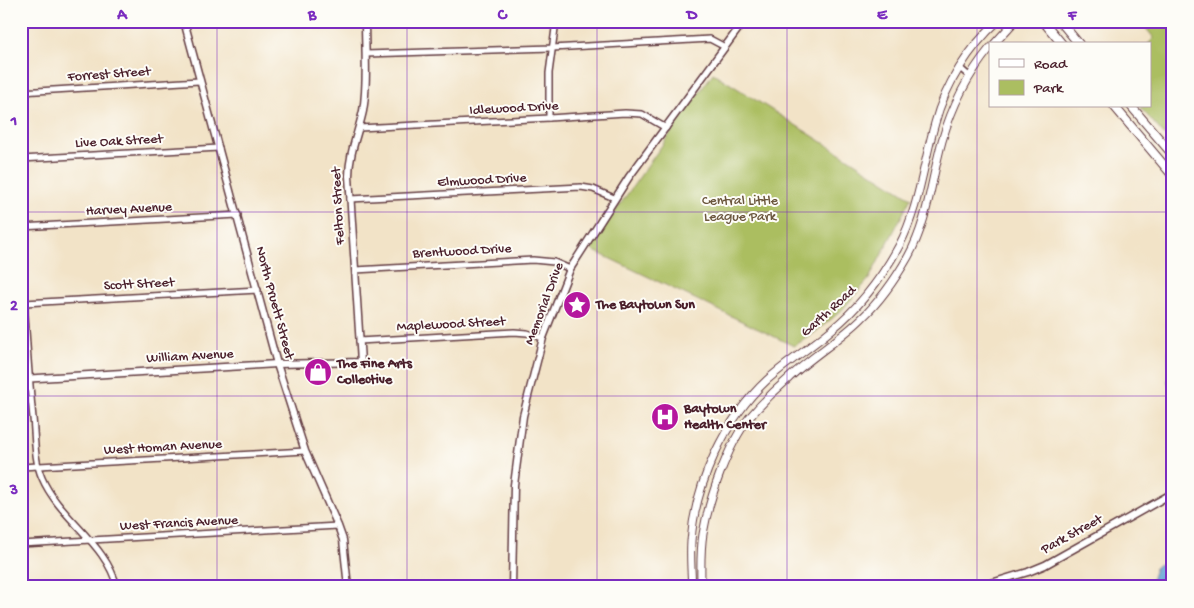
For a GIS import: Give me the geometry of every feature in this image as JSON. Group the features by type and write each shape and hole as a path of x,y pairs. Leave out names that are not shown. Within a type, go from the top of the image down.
{"main road":[{"name":"Garth Road","path":"692,587 691,540 696,511 716,450 737,415 766,381 842,321 869,293 894,255 911,218 918,196 935,122 943,100 968,56 998,21"},
{"path":"996,42 1016,21"},
{"path":"1043,21 1060,42"},
{"path":"1060,21 1077,42"},
{"name":"Garth Road","path":"701,587 700,559 702,535 716,486 729,454 749,419 790,377 863,317 893,280 923,223 942,142 960,93 969,76 989,49"},
{"path":"1116,108 1173,176"},
{"path":"1134,108 1173,155"},
{"path":"935,122 947,126"},
{"path":"918,196 930,199"},
{"path":"894,255 904,262"},
{"path":"842,321 848,330"},
{"path":"737,415 749,419"},
{"path":"705,482 716,486"}],"street":[{"name":"North Pruett Street","path":"184,21 277,364 305,451 343,540 348,587"},
{"name":"Felton Street","path":"361,362 349,161 363,110 366,54 365,21"},
{"path":"549,118 549,73 556,21"},
{"name":"Memorial Drive","path":"512,587 514,485 523,416 544,338 570,269 614,198 744,21"},
{"path":"366,54 552,48 710,39 725,47"},
{"path":"960,68 969,76"},
{"name":"Forrest Street","path":"21,92 199,81"},
{"name":"Idlewood Drive","path":"359,128 632,113 642,114 666,128"},
{"name":"Live Oak Street","path":"21,159 219,148"},
{"name":"Elmwood Drive","path":"350,200 582,187 593,189 614,198"},
{"name":"Harvey Avenue","path":"21,227 238,215"},
{"path":"21,243 25,379 38,466 50,494 108,565 117,587"},
{"name":"Brentwood Drive","path":"355,270 532,260 554,262 570,269"},
{"name":"Scott Street","path":"23,303 258,290"},
{"name":"Maplewood Street","path":"360,342 514,332 527,333 544,338"},
{"name":"William Avenue","path":"25,379 277,364 361,362"},
{"name":"West Homan Avenue","path":"21,467 305,451"},
{"name":"Park Street","path":"978,587 1045,565 1173,493"},
{"name":"West Francis Avenue","path":"21,544 338,526"}],"green space":[{"path":"1140,21 1173,21 1173,145 1141,108 1152,108 1152,42 1150,42 1154,38"},
{"name":"Central Little League Park","path":"713,73 911,198 869,279 841,311 813,334 794,346 594,251 590,247"}],"water":[{"path":"1173,333 1173,400 1168,382 1169,351"},
{"path":"1173,553 1173,582 1171,583 1166,580 1164,587 1149,587 1155,568"}],"place":[{"name":"The Baytown Sun","path":"577,305"},
{"name":"The Fine Arts Collective","path":"318,372"},
{"name":"Baytown Health Center","path":"665,417"}]}
